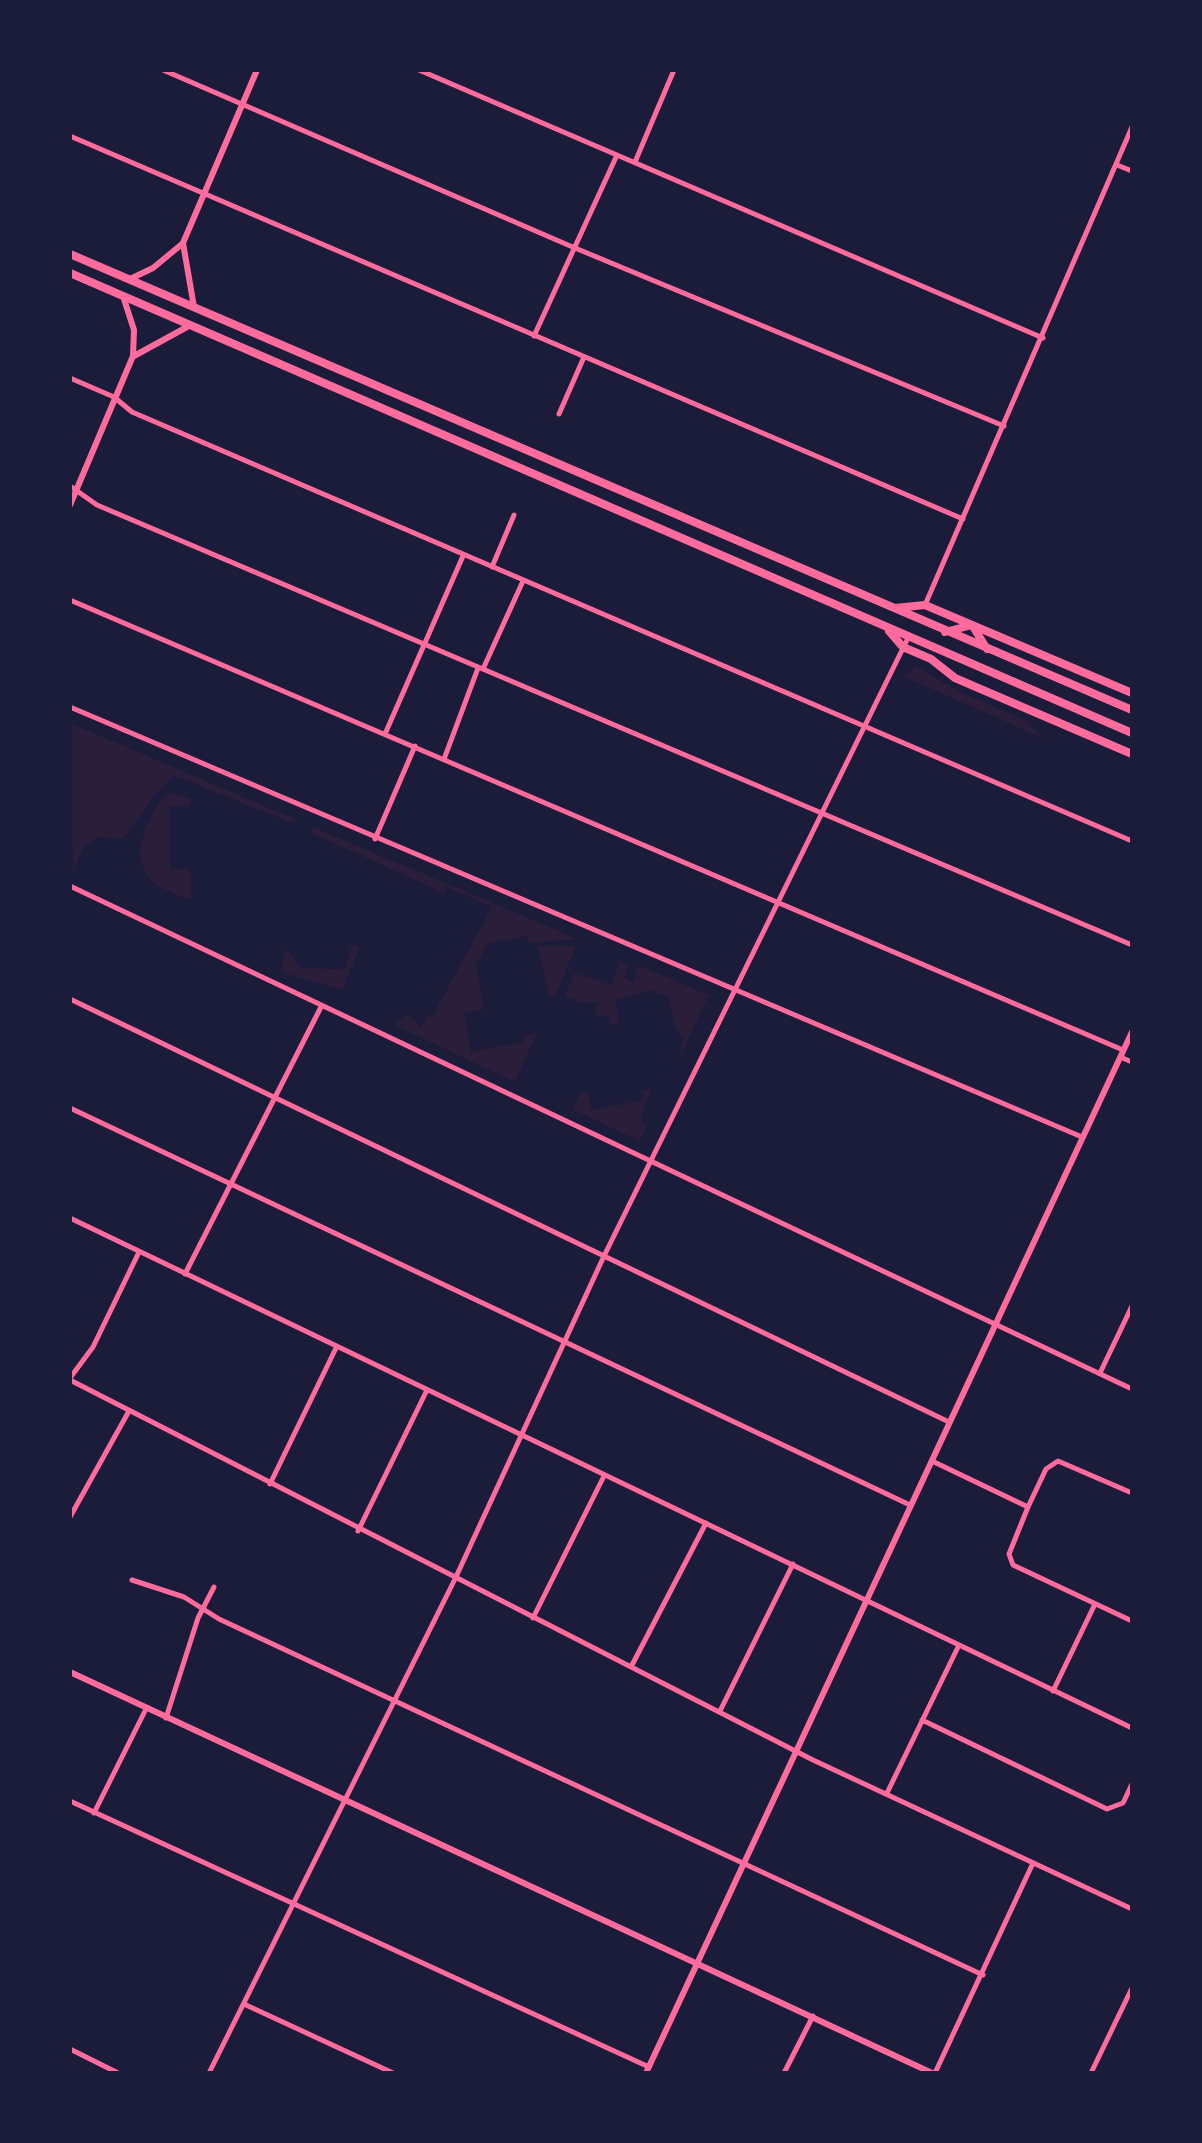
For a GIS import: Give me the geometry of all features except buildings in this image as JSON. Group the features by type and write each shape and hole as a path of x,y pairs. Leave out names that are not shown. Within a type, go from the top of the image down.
{"main road":[{"path":"70,254 1132,710"},
{"path":"70,274 1132,733"},
{"path":"891,609 925,605 1132,693"},
{"path":"944,632 972,625"},
{"path":"972,625 987,649"},
{"path":"886,628 903,648 931,660 956,678 1132,754"}],"street":[{"path":"163,70 574,248 1004,426"},
{"path":"130,280 153,268 183,243 257,70"},
{"path":"419,70 1043,338"},
{"path":"635,162 674,70"},
{"path":"925,605 1132,128"},
{"path":"70,136 964,519"},
{"path":"534,336 616,155"},
{"path":"1117,165 1132,171"},
{"path":"183,243 195,308"},
{"path":"70,505 73,489 133,356 134,330 124,300"},
{"path":"133,356 187,326"},
{"path":"559,414 584,357"},
{"path":"70,378 114,397 132,412 1132,842"},
{"path":"73,489 97,505 1132,945"},
{"path":"492,568 514,515"},
{"path":"385,734 463,556"},
{"path":"444,758 522,581"},
{"path":"70,600 778,901 1122,1054 1132,1062"},
{"path":"209,2073 456,1580 604,1256 908,638"},
{"path":"70,707 1082,1137"},
{"path":"375,839 415,746"},
{"path":"70,886 1132,1388"},
{"path":"70,999 949,1422"},
{"path":"185,1274 320,1006"},
{"path":"70,1802 648,2070 1132,1032"},
{"path":"70,1108 910,1505"},
{"path":"70,1218 1132,1728"},
{"path":"139,1252 93,1347 70,1379 456,1580 886,1794 1132,1909"},
{"path":"1100,1374 1132,1306"},
{"path":"270,1484 337,1346"},
{"path":"358,1530 427,1390"},
{"path":"70,1517 129,1411"},
{"path":"1132,1494 1058,1460 1046,1469 1010,1560 1132,1621"},
{"path":"932,1461 1028,1508"},
{"path":"534,1618 604,1476"},
{"path":"631,1667 706,1523"},
{"path":"720,1711 793,1564"},
{"path":"132,1580 184,1597 201,1609 983,1975"},
{"path":"166,1718 201,1609 214,1586"},
{"path":"1053,1691 1095,1604"},
{"path":"886,1794 959,1645"},
{"path":"70,1672 934,2073 1033,1863"},
{"path":"94,1813 146,1708"},
{"path":"922,1720 1107,1809 1123,1802 1132,1784"},
{"path":"1092,2073 1132,1988"},
{"path":"245,2004 392,2073"},
{"path":"784,2073 812,2016"},
{"path":"70,2049 118,2073"}],"shaded area":[{"path":"916,666 958,691 1025,720 1043,738 904,677"},
{"path":"70,723 300,821 287,821 175,776 158,791 123,839 99,837 84,846 73,871"},
{"path":"175,793 192,799 190,805 169,807 170,869 190,869 191,900 156,886 145,874 139,854 145,828 162,797"},
{"path":"313,827 578,939 529,942 527,936 488,943 476,965 484,1009 464,1014 471,1052 524,1042 523,1035 537,1033 515,1082 394,1025 408,1014 421,1027 427,1015 432,1017 492,907 448,888 444,893 311,833"},
{"path":"352,945 360,947 342,990 281,972 285,948 302,968 340,969 346,967"},
{"path":"538,946 576,946 554,999 548,992"},
{"path":"620,962 629,966 624,978 634,983 638,965 709,995 678,1061 684,1038 676,1028 667,994 658,995 656,989 615,999 620,1022 610,1025 608,1016 595,1015 597,1005 604,1002 583,1003 565,996 574,973 611,985"},
{"path":"651,1090 640,1120 647,1125 640,1141 572,1109 580,1093 588,1094 592,1110 644,1100 642,1091"}]}
